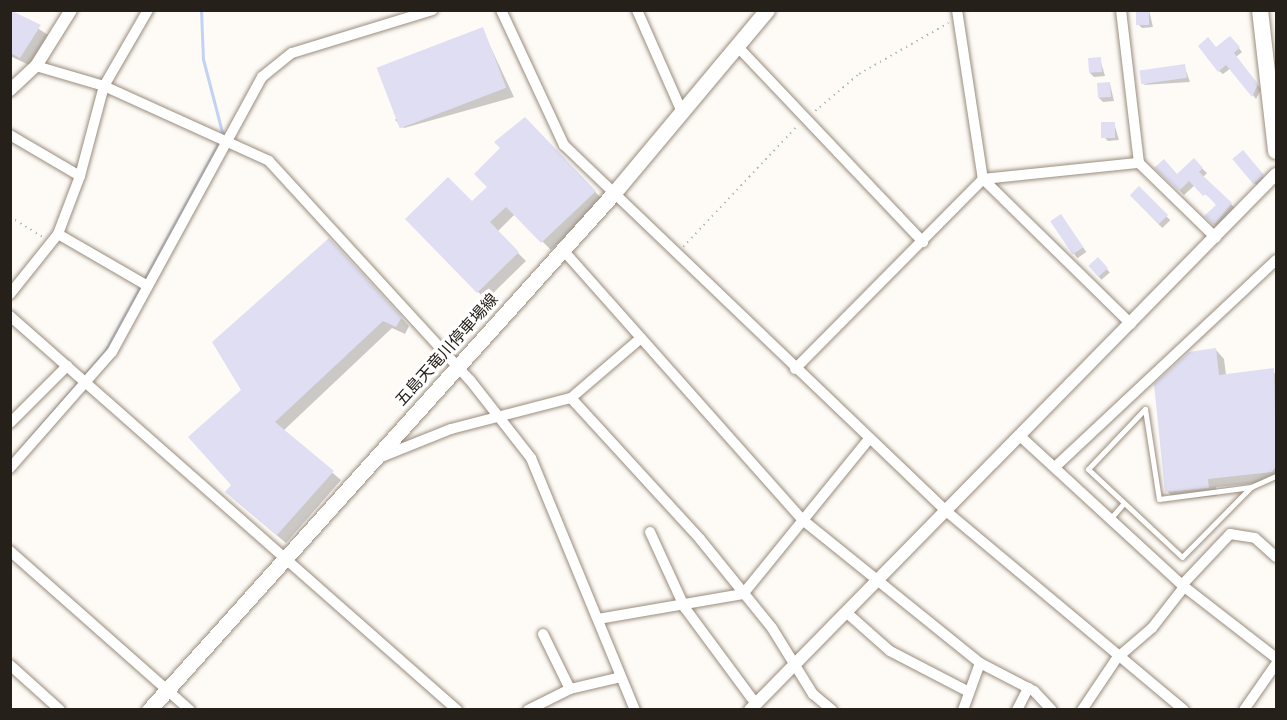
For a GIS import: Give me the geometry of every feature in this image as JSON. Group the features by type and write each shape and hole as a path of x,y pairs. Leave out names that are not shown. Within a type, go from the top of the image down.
{"highway":[{"path":"1260,10 1276,151"}],"main road":[{"name":"五島天竜川停車場線","path":"149,710 369,462 613,194 738,47 761,13"}],"street":[{"path":"10,90 36,66 71,10"},
{"path":"10,294 55,238 80,176 104,86 148,10"},
{"path":"10,468 112,352 224,141 277,62 433,10"},
{"path":"501,10 564,145 795,369 946,511 1117,658 1184,710"},
{"path":"637,10 682,112"},
{"path":"1121,10 1139,163 1216,238"},
{"path":"958,14 983,179 1131,324"},
{"path":"738,47 923,242"},
{"path":"36,66 104,86 269,161 503,419 531,458 635,710"},
{"path":"10,135 80,176"},
{"path":"795,369 983,179 1139,163"},
{"path":"650,532 685,608 757,706 1276,174"},
{"path":"55,238 146,285"},
{"path":"563,250 804,521 879,579 980,663 1028,688 1052,710"},
{"path":"1054,467 1276,260"},
{"path":"10,316 457,710"},
{"path":"369,462 451,429 503,419 571,398 641,338"},
{"path":"10,423 67,366"},
{"path":"571,398 743,594 797,664 813,694 832,710"},
{"path":"1020,436 1183,586 1276,658"},
{"path":"598,620 685,608 743,594 870,438"},
{"path":"1082,710 1117,658 1152,628 1183,586 1230,534 1255,538 1276,557"},
{"path":"10,551 190,710"},
{"path":"847,613 890,651 969,692"},
{"path":"543,634 570,689"},
{"path":"963,710 980,663"},
{"path":"1244,710 1276,664"},
{"path":"10,665 60,710"},
{"path":"528,710 570,689 621,677"},
{"path":"1017,710 1028,688"}],"lane":[{"path":"1251,487 1182,557 1088,469 1145,409 1159,499 1251,487 1276,476"},
{"path":"1110,519 1124,503"}],"path":[{"path":"677,253 806,119 859,74 958,14"},
{"path":"10,218 55,238"}],"building":[{"path":"10,10 41,25 20,58 10,53"},
{"path":"1136,10 1149,10 1149,25 1136,25"},
{"path":"483,27 506,88 400,129 377,68"},
{"path":"1230,36 1240,47 1234,53 1258,84 1252,97 1226,65 1218,72 1198,46 1208,37 1216,47"},
{"path":"1101,57 1102,72 1089,73 1088,58"},
{"path":"1185,64 1187,78 1141,84 1139,70"},
{"path":"1110,82 1111,97 1098,98 1097,83"},
{"path":"525,117 596,191 541,243 506,207 490,222 519,252 477,293 405,219 448,177 472,201 487,187 474,174 500,148 494,142"},
{"path":"1101,122 1115,122 1115,138 1101,138"},
{"path":"1243,150 1264,175 1253,184 1232,159"},
{"path":"1194,158 1203,168 1199,172 1232,203 1214,225 1204,216 1216,205 1206,194 1203,196 1189,181 1179,191 1154,168 1164,159 1177,174"},
{"path":"1139,186 1168,215 1159,224 1130,195"},
{"path":"1061,214 1083,247 1073,254 1050,221"},
{"path":"329,238 402,317 396,327 383,321 275,422 334,471 277,535 225,492 231,485 188,437 241,390 212,342"},
{"path":"1098,257 1108,268 1098,277 1088,266"},
{"path":"1216,348 1219,375 1274,368 1276,466 1272,472 1208,479 1209,488 1165,492 1154,384 1189,352"}],"waterway":[{"path":"201,10 203,59 223,136"},
{"path":"20,449 105,351 219,142"}]}
